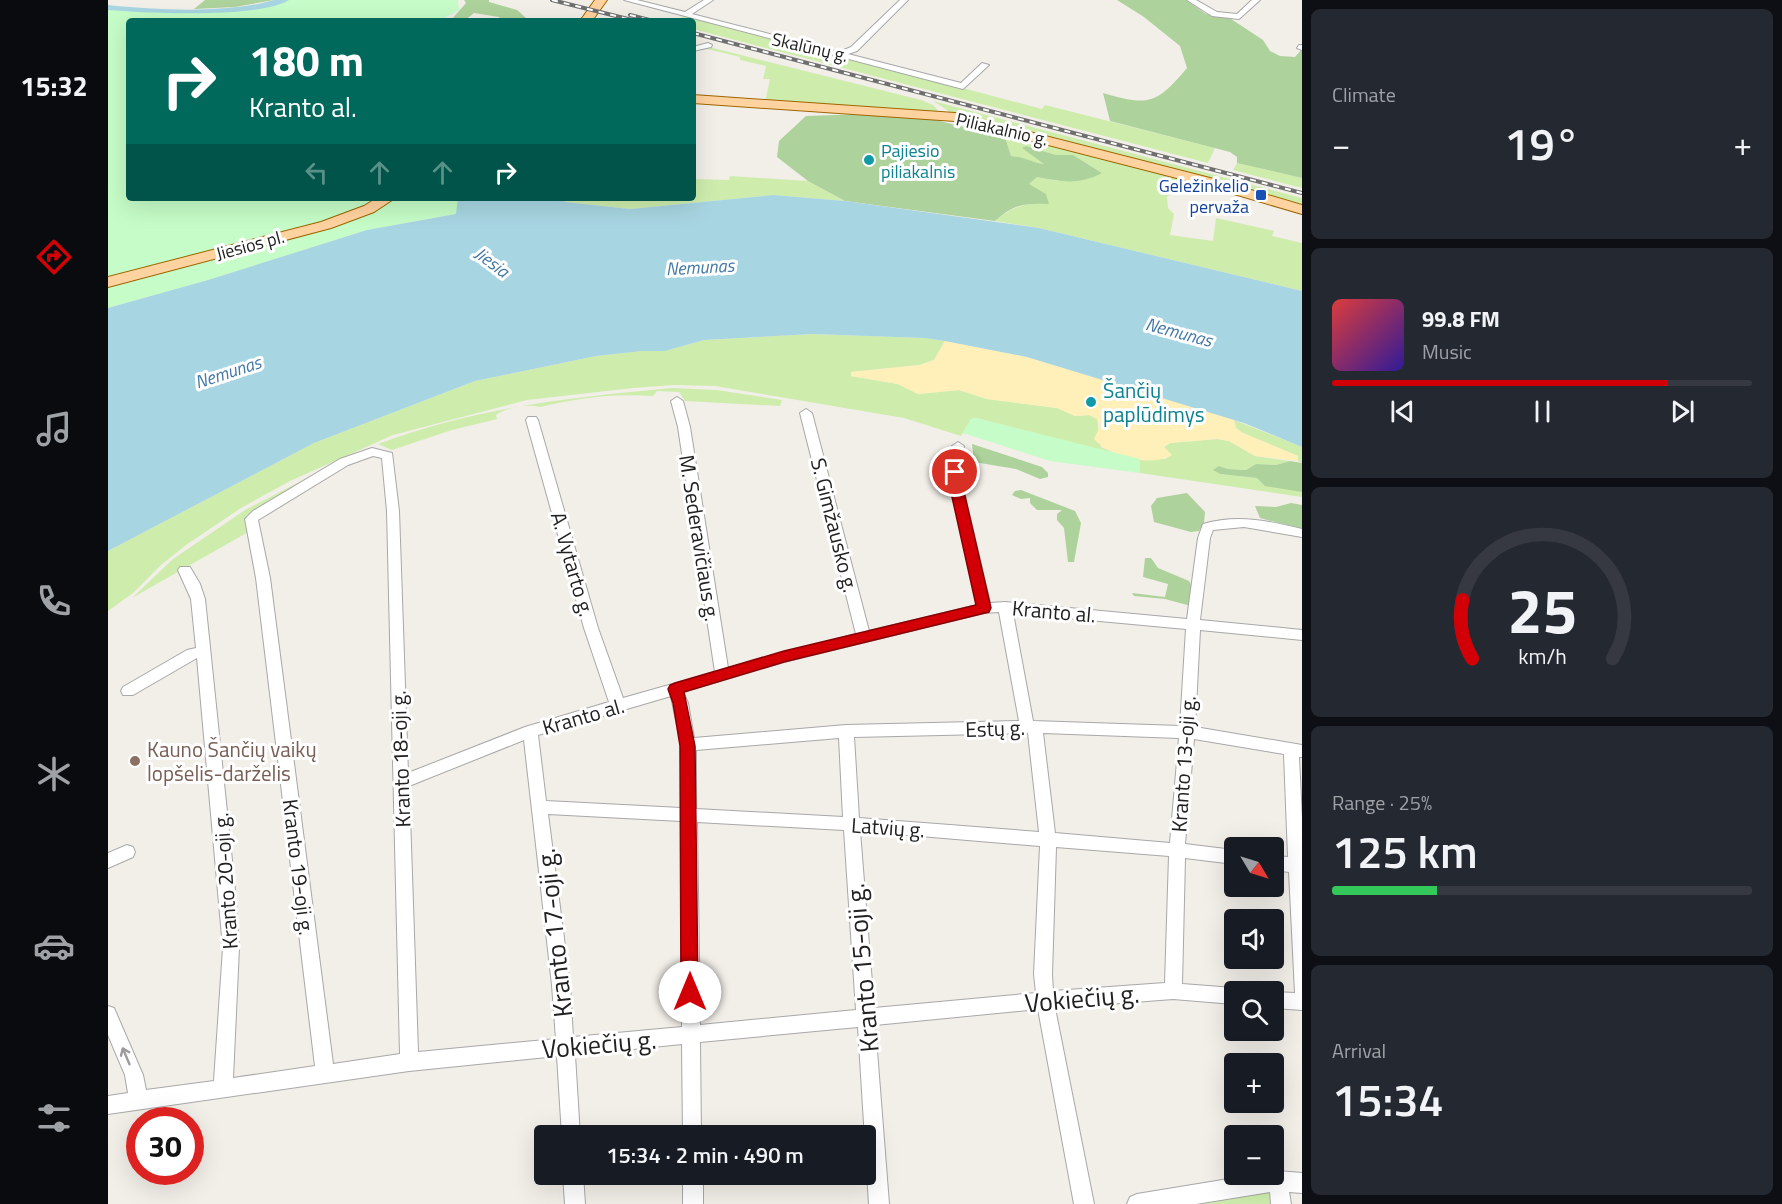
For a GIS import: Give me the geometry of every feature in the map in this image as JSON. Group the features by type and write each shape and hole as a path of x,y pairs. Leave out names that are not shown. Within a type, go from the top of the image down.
{"main road":[{"path":"588,18 596,1"},
{"name":"Piliakalnio g.","path":"696,99 896,111 963,118 1205,181 1302,210"},
{"name":"Jiesios pl.","path":"108,282 326,225 362,212 382,201"}],"street":[{"name":"Skalūnų g.","path":"628,0 963,86 985,65"},
{"path":"686,15 709,0"},
{"path":"841,54 854,49 904,0"},
{"path":"1191,0 1208,12 1239,17 1256,0"},
{"path":"696,48 708,45"},
{"name":"M. Sederavičiaus g.","path":"676,401 684,427 718,660 723,674"},
{"name":"S. Gimžausko g.","path":"806,413 864,638"},
{"name":"A. Vytarto g.","path":"532,420 591,628 618,706"},
{"path":"958,446 955,479 984,608"},
{"name":"Kranto 19-oji g.","path":"325,1072 263,578 252,519 344,462 372,452 388,456"},
{"name":"Kranto 18-oji g.","path":"388,456 393,511 408,1062"},
{"name":"Kranto 13-oji g.","path":"1173,991 1177,850 1193,624 1204,538 1208,527 1227,521 1248,521 1302,533"},
{"name":"Kranto 20-oji g.","path":"185,570 198,599 228,899 231,948 223,1087"},
{"path":"1005,607 1031,727 1048,839 1043,974 1045,1000 1084,1204"},
{"name":"Kranto al.","path":"400,783 530,731 723,674 984,608 1005,607 1302,635"},
{"path":"128,692 192,654 203,651"},
{"path":"675,689 681,703 687,746 690,814 692,1125"},
{"name":"Estų g.","path":"687,746 846,731 1031,727 1187,732 1297,749"},
{"name":"Kranto 17-oji g.","path":"530,731 566,1047 570,1125"},
{"name":"Kranto 15-oji g.","path":"846,731 850,824 867,1018 879,1204"},
{"path":"1297,749 1302,989"},
{"name":"Latvių g.","path":"540,807 850,824 1048,839 1224,856"},
{"path":"108,861 127,852"},
{"path":"1284,864 1300,866"},
{"name":"Vokiečių g.","path":"108,1105 325,1072 408,1062 1045,1000 1173,991 1224,995"},
{"path":"1284,1001 1302,1002"},
{"path":"108,1014 134,1075 138,1101"},
{"path":"1284,1182 1302,1183"},
{"path":"574,1185 575,1204"},
{"path":"693,1185 693,1204"},
{"path":"1137,1204 1253,1185"},
{"path":"1279,1185 1281,1204"}],"green space":[{"path":"205,0 274,0 235,7 194,9"},
{"path":"278,0 458,0 459,10 444,18 126,18 126,201 479,201 456,214 367,230 208,280 108,308 108,6 194,11 257,5"},
{"path":"464,0 489,0 489,2 517,10 526,18 499,18 474,13 468,18 453,18 466,3"},
{"path":"1117,0 1186,0 1206,14 1228,17 1263,40 1270,51 1280,56 1295,57 1302,49 1302,178 1237,163 1237,157 1230,152 1110,121 1103,93 1131,100 1150,99 1159,96 1187,68 1180,46 1144,17"},
{"path":"696,19 789,44 788,48 796,52 845,62 850,58 1042,109 1045,105 1215,148 1208,163 696,30"},
{"path":"709,47 921,100 938,110 934,112 765,102 770,79 763,79 766,66 703,48"},
{"path":"933,101 1302,198 1302,206 950,112"},
{"path":"868,114 921,116 986,132 1005,137 1011,156 1044,164 1022,148 1026,146 1056,155 1073,155 1102,173 1078,181 1037,177 1029,184 1046,194 1049,204 1020,206 1008,211 995,221 845,201 808,181 777,157 779,141 806,116"},
{"path":"1005,137 1035,146 1054,145 1196,181 1180,185 1167,197 1168,208 1174,214 1170,235 1213,241 1216,218 1274,231 1272,236 1302,243 1302,291 1039,228 995,221 1020,206 1048,203 1029,184 1037,177 1058,181 1102,173 1073,155 1056,155 1026,146 1023,148 1045,164 1011,156"},
{"path":"1237,163 1302,178 1302,188 1233,170"},
{"path":"730,176 808,181 845,201 773,195 630,209 564,201 696,201 696,179 729,180"},
{"path":"813,334 924,338 945,341 934,360 920,365 851,372 851,376 898,384 918,394 959,390 987,399 1057,408 1075,416 1089,415 1097,418 1101,447 1119,455 976,418 971,419 961,436 904,418 715,386 674,385 633,388 527,400 393,435 290,481 241,508 186,545 161,565 133,593 108,611 108,551 314,443 475,381 596,356 665,351 704,340"},
{"path":"672,388 717,390 782,400 780,406 685,401 679,392 657,391 653,396 610,396 540,407 519,407 597,395"},
{"path":"513,408 496,415 497,419 452,430 392,450 378,444 450,421"},
{"path":"976,418 1140,459 1140,473 1050,461 963,433 971,419"},
{"path":"1234,420 1302,447 1302,463 1298,461 1298,456 1243,433 1236,428"},
{"path":"1217,439 1229,441 1255,456 1290,461 1276,465 1256,464 1246,470 1219,466 1214,470 1220,474 1257,478 1302,492 1302,497 1140,473 1140,459 1165,459 1171,455 1164,447 1170,443"},
{"path":"972,444 1042,467 1048,473 1048,477 1040,479 1016,469 974,462"},
{"path":"350,456 247,515 250,531 132,598 173,559 245,510"},
{"path":"1290,461 1302,463 1302,492 1265,486 1257,478 1220,474 1213,470 1219,466 1246,470 1256,464 1276,465"},
{"path":"1021,490 1075,511 1081,523 1074,562 1068,562 1064,528 1057,520 1057,514 1062,510 1037,510 1030,503 1030,498 1021,499 1012,495 1015,491"},
{"path":"1187,493 1205,512 1204,523 1199,531 1191,532 1154,522 1151,506 1157,498"},
{"path":"1291,503 1302,505 1302,529 1260,518 1255,506 1276,507"},
{"path":"1145,558 1151,558 1158,568 1189,581 1191,606 1165,599 1134,596 1132,593 1165,597 1168,584 1143,577"},
{"path":"1270,1188 1272,1204 1185,1204"}],"sand":[{"name":"Šančių paplūdimys","path":"945,341 1027,357 1234,420 1236,428 1243,433 1298,456 1298,461 1255,456 1229,441 1217,439 1170,443 1164,447 1172,455 1163,459 1130,458 1109,451 1094,439 1100,426 1097,419 1089,415 1075,416 1057,408 987,399 959,390 918,394 898,384 851,376 851,372 920,365 934,360"}],"water":[{"path":"289,0 274,6 228,12 174,13 108,10 108,5 214,9"},
{"path":"773,195 845,201 1039,228 1302,291 1302,447 1244,423 1027,357 945,341 924,338 813,334 704,340 665,351 596,356 475,381 314,443 108,551 108,308 208,280 367,230 456,214 458,201 564,201 630,209"}],"railway":[{"path":"552,0 624,18"},
{"path":"630,15 642,18"},
{"path":"696,34 1302,193"}],"place":[{"name":"Pajiesio piliakalnis","path":"869,160"},
{"name":"Geležinkelio pervaža","path":"1261,195"},
{"name":"Šančių paplūdimys","path":"1091,402"},
{"name":"Kauno Šančių vaikų lopšelis-darželis","path":"135,761"}],"route":[{"path":"690,992 690,814 687,746 681,703 675,689 784,657 984,608 980,598 955,472"}],"water label":[{"name":"Jiesia","path":"492,262"},
{"name":"Nemunas","path":"700,267"},
{"name":"Nemunas","path":"1179,332"},
{"name":"Nemunas","path":"228,372"}]}
